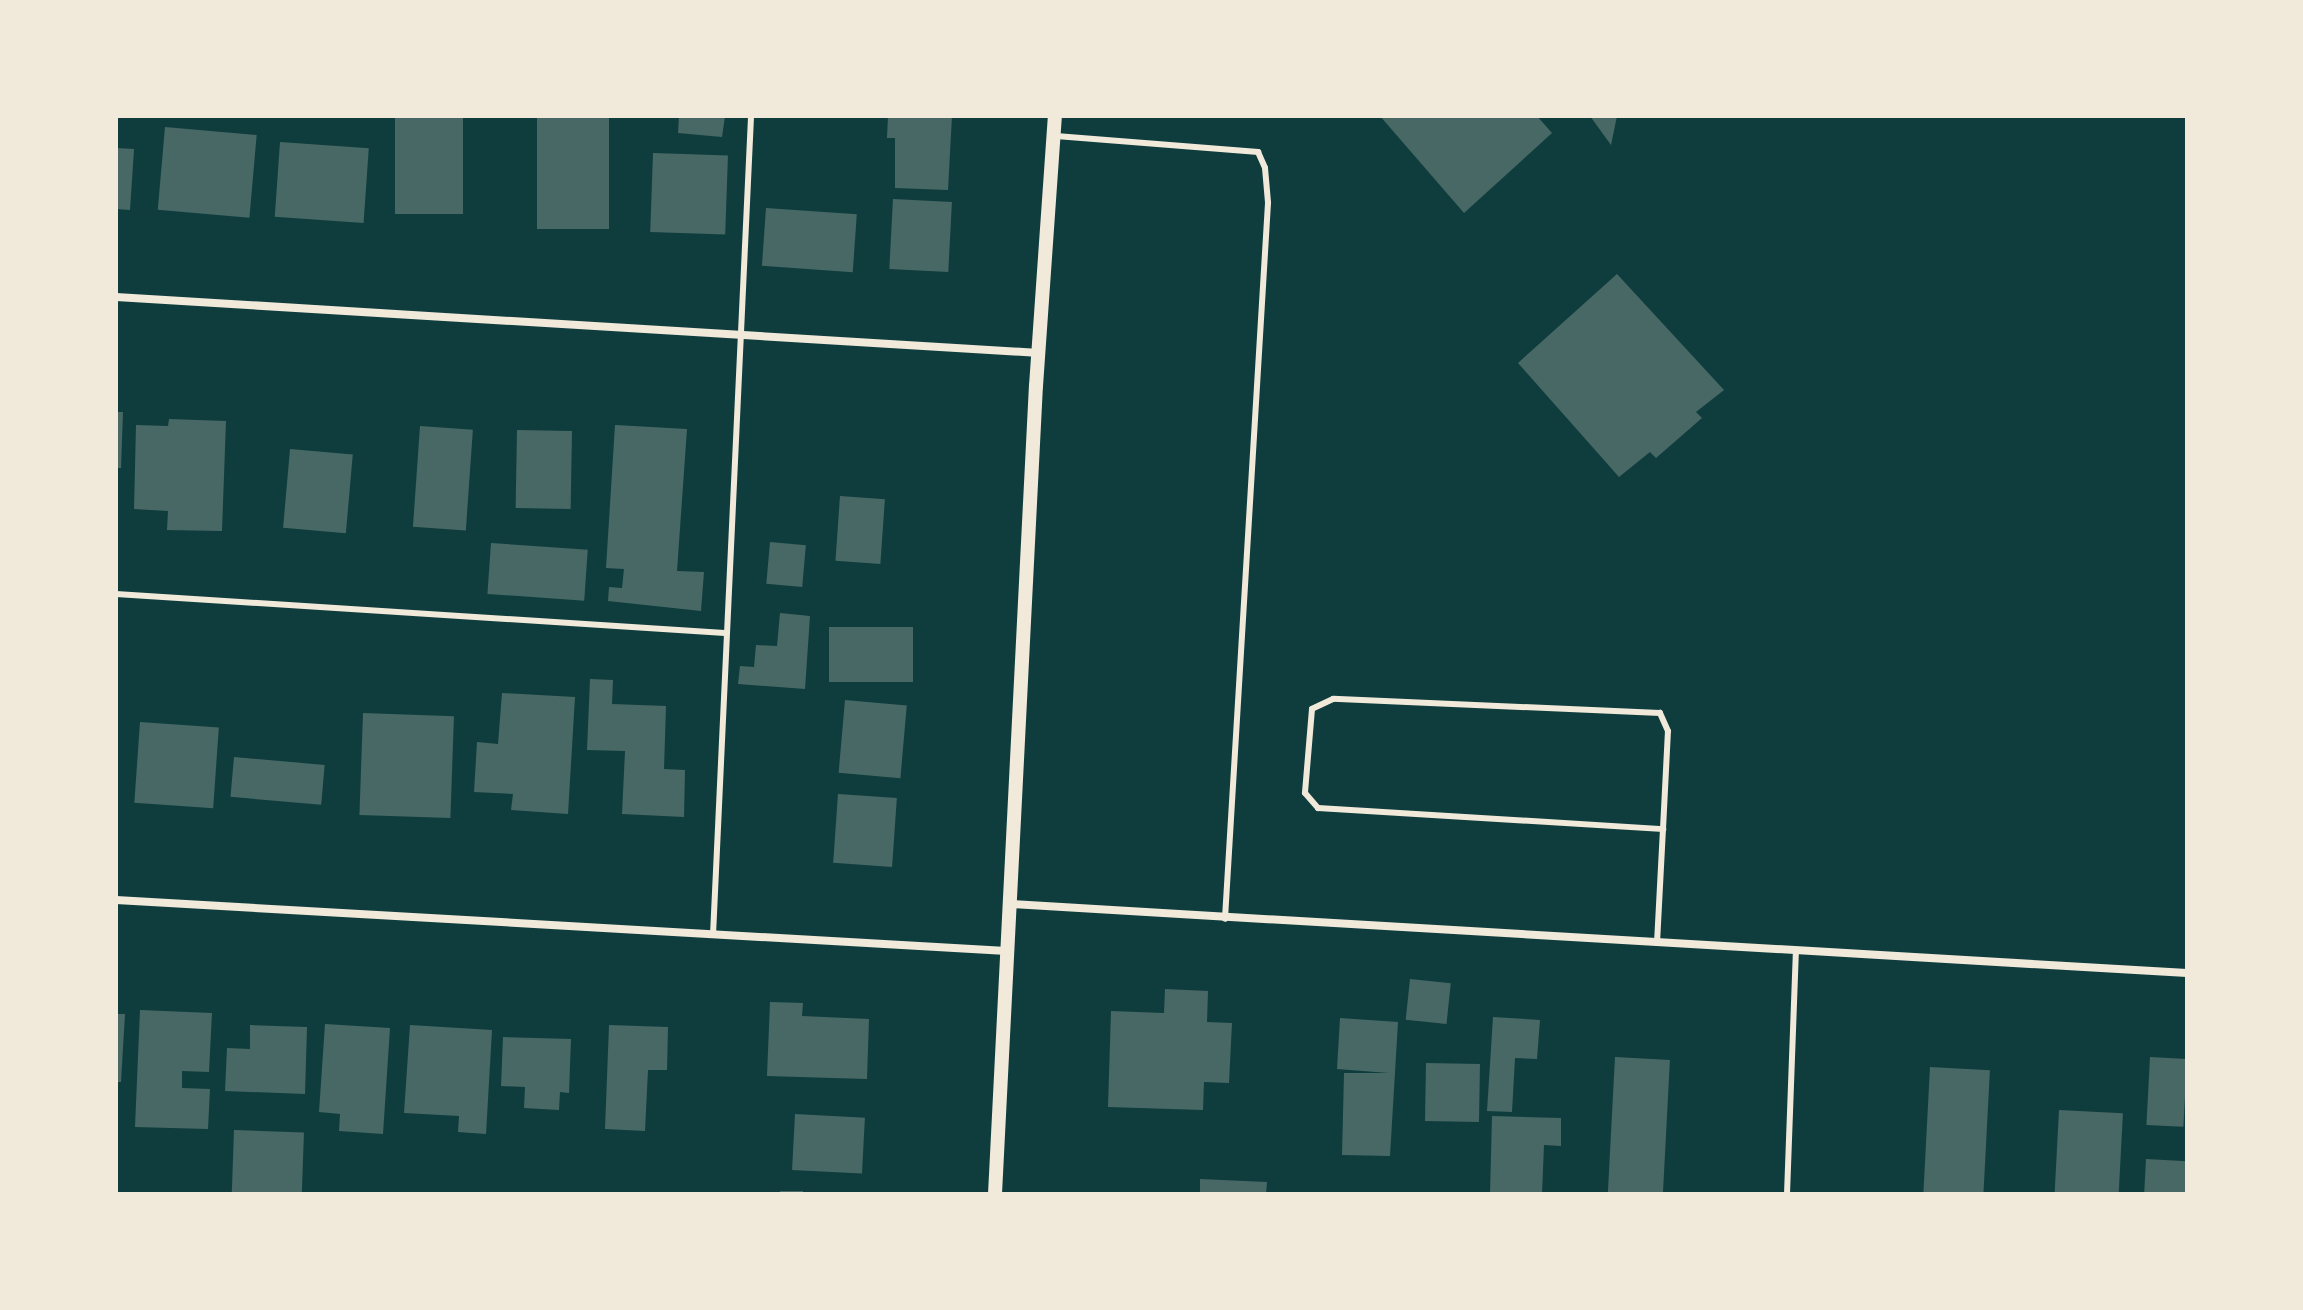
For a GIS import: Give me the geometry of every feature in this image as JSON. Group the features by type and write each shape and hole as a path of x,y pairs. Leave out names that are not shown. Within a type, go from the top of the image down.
{"street":[{"path":"995,1194 1039,353 1055,116"},
{"path":"116,297 1039,353"},
{"path":"116,900 1007,951"},
{"path":"1010,904 2187,973"}],"lane":[{"path":"713,935 751,116"},
{"path":"1053,136 1258,152 1265,168 1268,203 1225,919"},
{"path":"116,594 725,633"},
{"path":"1657,943 1663,829 1668,731 1660,713 1333,699 1312,709 1305,793 1318,808 1663,829"},
{"path":"1787,1194 1796,951"}],"building":[{"path":"395,116 463,116 463,214 395,214"},
{"path":"537,116 609,116 609,229 537,229"},
{"path":"679,116 725,116 722,137 678,133"},
{"path":"888,116 952,116 948,190 895,188 895,138 887,138"},
{"path":"1380,116 1537,116 1552,133 1464,213"},
{"path":"1590,116 1617,116 1611,145"},
{"path":"165,127 257,135 249,218 158,210"},
{"path":"280,142 369,148 364,223 275,217"},
{"path":"116,148 134,149 130,210 116,209"},
{"path":"653,153 728,156 725,235 650,232"},
{"path":"893,199 952,202 948,272 889,269"},
{"path":"766,208 857,214 853,272 762,266"},
{"path":"1617,274 1724,390 1696,412 1702,418 1656,458 1650,452 1619,477 1518,363"},
{"path":"116,412 123,412 121,468 116,468"},
{"path":"169,419 226,421 222,531 167,530 168,511 134,509 136,425 168,426"},
{"path":"615,425 687,429 677,571 704,572 701,611 608,601 609,587 622,588 624,569 606,568"},
{"path":"420,426 473,430 466,530 413,527"},
{"path":"517,430 572,431 571,509 516,508"},
{"path":"290,449 353,454 346,533 283,528"},
{"path":"840,496 885,499 880,564 835,561"},
{"path":"770,542 806,545 802,587 766,584"},
{"path":"491,543 588,550 584,601 487,594"},
{"path":"780,613 810,616 805,689 738,684 740,666 754,667 756,645 777,646"},
{"path":"829,627 913,627 913,682 829,682"},
{"path":"590,679 613,680 612,704 666,706 664,769 685,770 684,817 622,814 625,751 587,750"},
{"path":"502,693 575,697 568,814 511,810 513,794 474,792 477,742 498,744"},
{"path":"845,700 907,705 900,778 839,773"},
{"path":"363,713 454,716 450,818 359,815"},
{"path":"140,722 219,728 213,808 134,803"},
{"path":"234,757 325,765 321,805 231,797"},
{"path":"838,794 897,798 892,867 833,863"},
{"path":"1410,979 1451,983 1446,1024 1406,1020"},
{"path":"1165,989 1208,991 1207,1022 1232,1023 1229,1083 1204,1082 1203,1110 1108,1107 1111,1011 1164,1013"},
{"path":"770,1002 803,1003 802,1016 869,1019 867,1079 767,1076"},
{"path":"140,1010 212,1013 209,1072 182,1071 182,1088 210,1089 208,1129 135,1127"},
{"path":"116,1014 125,1014 121,1082 116,1082"},
{"path":"1493,1017 1540,1020 1537,1059 1515,1058 1512,1112 1487,1111"},
{"path":"1340,1018 1398,1022 1390,1156 1342,1155 1344,1073 1389,1073 1337,1069"},
{"path":"325,1024 390,1028 383,1134 339,1131 340,1114 319,1112"},
{"path":"250,1025 307,1027 305,1094 225,1091 227,1048 250,1049"},
{"path":"410,1025 492,1030 486,1134 458,1132 459,1116 404,1113"},
{"path":"609,1025 668,1027 667,1070 648,1070 645,1131 605,1129"},
{"path":"503,1037 571,1039 569,1093 560,1092 559,1110 524,1108 525,1087 501,1086"},
{"path":"1615,1057 1670,1060 1663,1194 1608,1194"},
{"path":"2150,1057 2187,1059 2183,1127 2146,1125"},
{"path":"1426,1063 1480,1064 1479,1122 1425,1121"},
{"path":"1930,1067 1990,1070 1983,1194 1923,1194"},
{"path":"2059,1110 2123,1113 2119,1194 2055,1194"},
{"path":"795,1114 865,1118 862,1174 792,1170"},
{"path":"1492,1116 1561,1118 1561,1146 1544,1145 1542,1194 1490,1194"},
{"path":"234,1130 304,1132 302,1194 232,1194"},
{"path":"2146,1159 2187,1161 2185,1194 2144,1194"},
{"path":"1200,1179 1267,1182 1266,1194 1200,1194"},
{"path":"780,1191 803,1191 803,1194 780,1194"}]}
